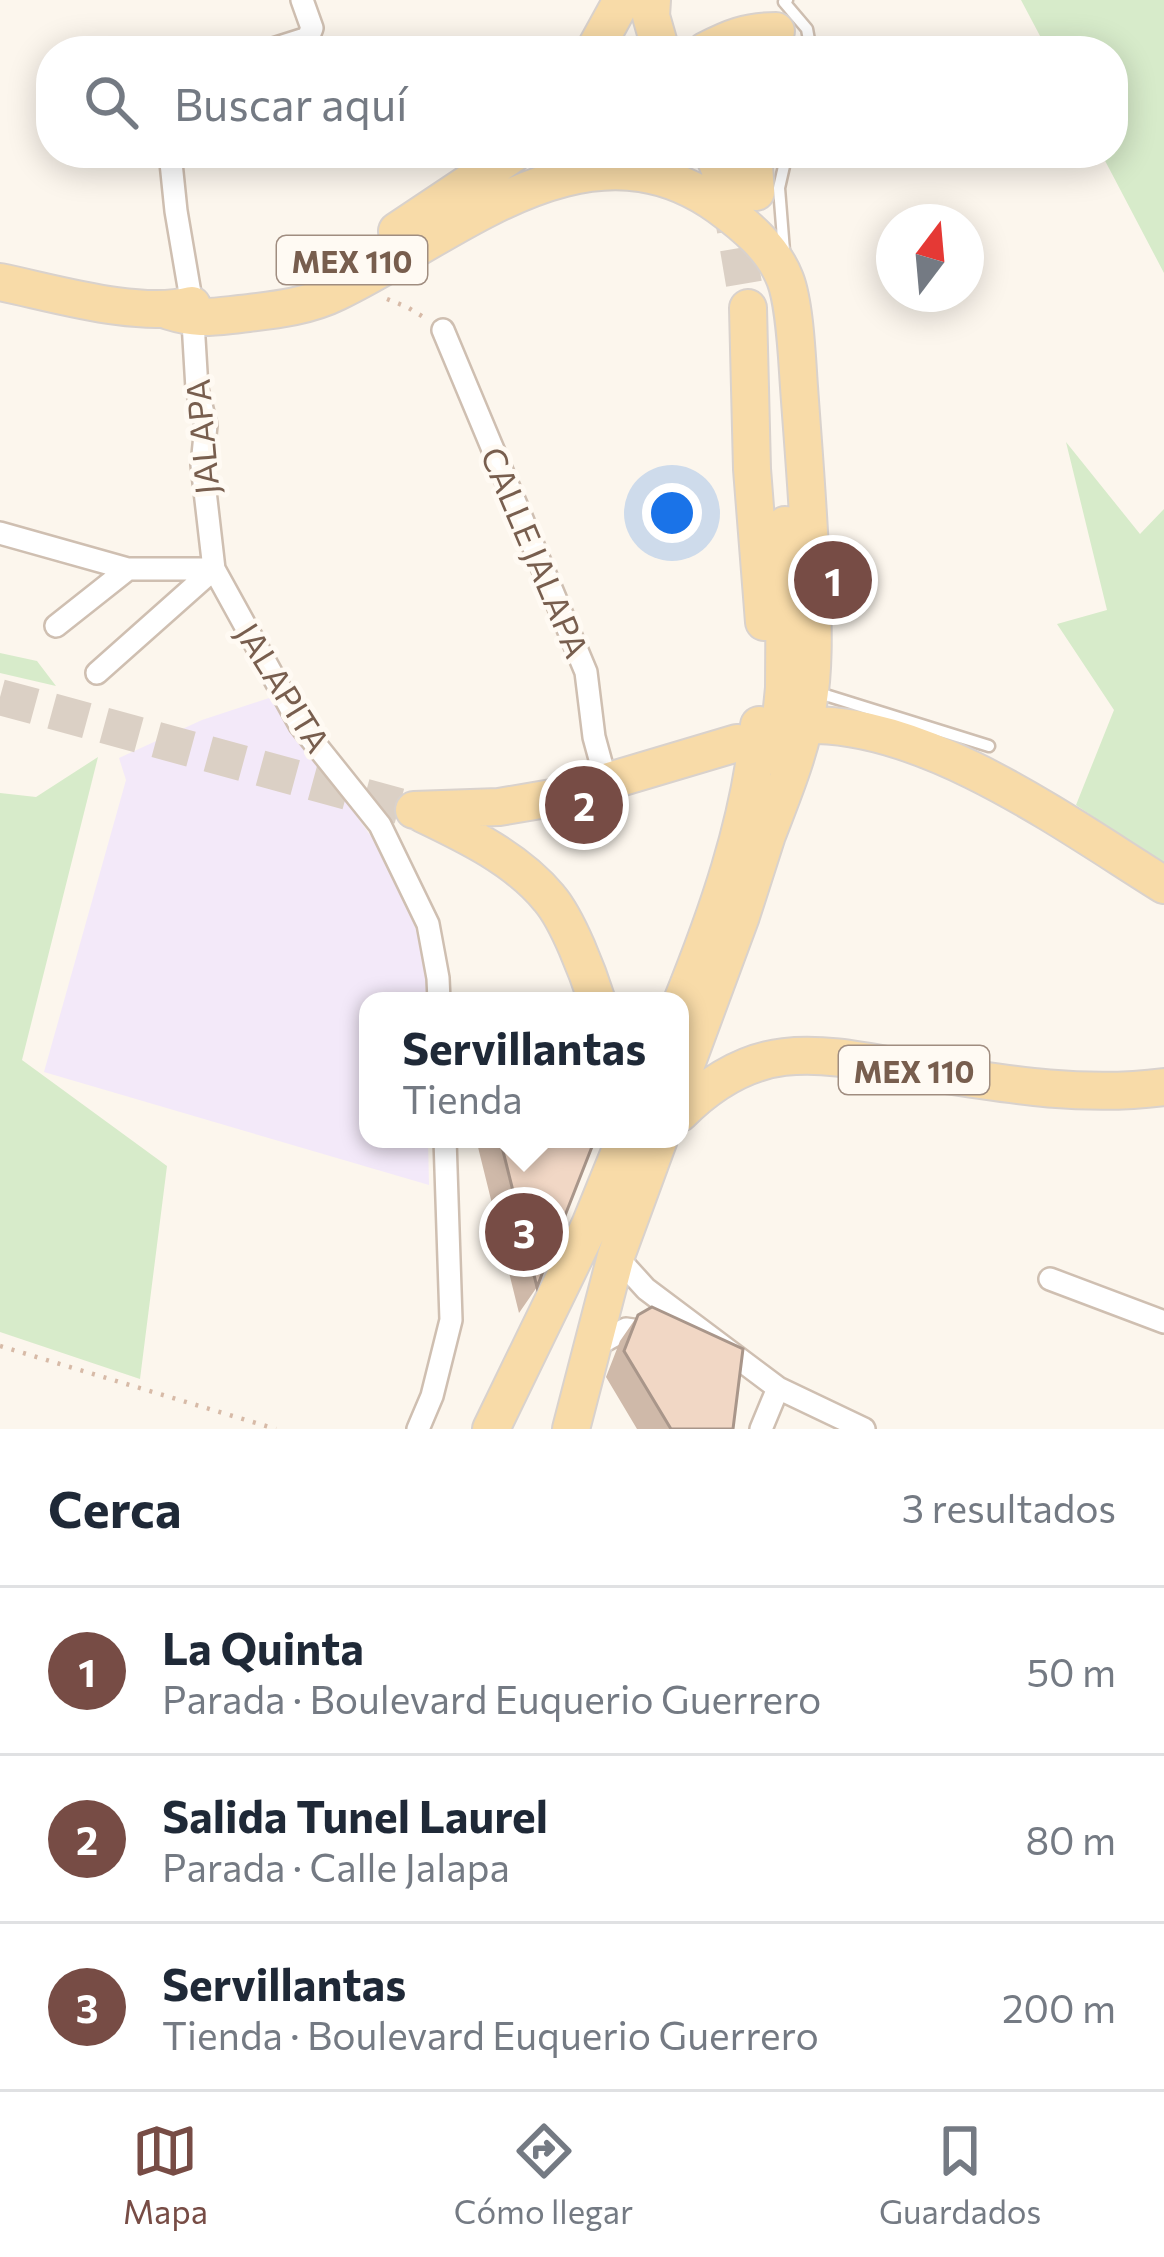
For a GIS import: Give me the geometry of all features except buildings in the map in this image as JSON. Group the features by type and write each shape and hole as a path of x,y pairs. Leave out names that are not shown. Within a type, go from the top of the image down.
{"main road":[{"path":"602,36 622,0"},
{"path":"652,0 657,36"},
{"path":"732,36 781,17"},
{"name":"MEX 110","path":"0,282 99,302 185,311 293,293 492,168"},
{"path":"724,168 742,192 749,168"},
{"path":"185,311 292,308 333,294 442,231 532,188 572,175 642,172 706,197 736,218 765,245 787,544 784,688 767,835"},
{"path":"689,1057 814,707 811,545 796,343 768,297"},
{"path":"686,992 706,943 754,777 765,618 752,470 768,297"},
{"path":"814,707 846,726 886,734 999,786 1164,885"},
{"path":"593,992 550,899 503,858 414,810 499,807 552,798 737,742"},
{"name":"MEX 110","path":"689,1104 723,1077 750,1064 784,1057 831,1057 1045,1090 1094,1093 1164,1087"},
{"path":"590,1225 603,1148"},
{"path":"491,1429 622,1148"},
{"path":"571,1429 616,1256 658,1148"}],"street":[{"path":"302,0 312,28 309,36"},
{"name":"JALAPA","path":"172,168 185,311 206,425 202,465 214,569"},
{"name":"CALLE JALAPA","path":"442,330 586,672 593,737 606,781"},
{"path":"0,533 128,568 214,569"},
{"path":"56,626 128,568"},
{"path":"97,673 214,569"},
{"name":"JALAPITA","path":"214,569 300,724 380,825 428,924 439,992"},
{"path":"418,1429 432,1396 451,1320 446,1148"},
{"path":"616,1256 646,1289 778,1388 864,1429"},
{"path":"1050,1279 1164,1322"},
{"path":"591,1348 626,1329 725,1348"},
{"path":"760,1429 778,1388"}],"lane":[{"path":"781,17 807,29 808,36"},
{"path":"768,297 784,168"},
{"path":"814,707 989,746"}],"path":[{"path":"387,299 442,330"},
{"path":"0,1346 276,1429"}],"shaded area":[{"path":"272,697 390,863 425,951 426,992 359,992 359,1148 428,1148 429,1185 44,1072 126,780 119,758 202,720"}],"green space":[{"path":"1021,0 1164,0 1164,273 1109,168 1128,168 1128,36 1040,36"},
{"path":"1066,442 1140,534 1164,509 1164,865 1076,805 1114,710 1057,624 1107,610"},
{"path":"0,653 37,661 56,686 0,673"},
{"path":"98,757 22,1060 167,1166 140,1379 0,1332 0,793 36,797"}],"tunnel":[{"path":"729,195 748,308"},
{"path":"0,697 414,810"}],"place":[{"name":"La Quinta","path":"833,580"},
{"name":"Salida Tunel Laurel","path":"584,805"},
{"name":"Servillantas","path":"524,1232"}]}
